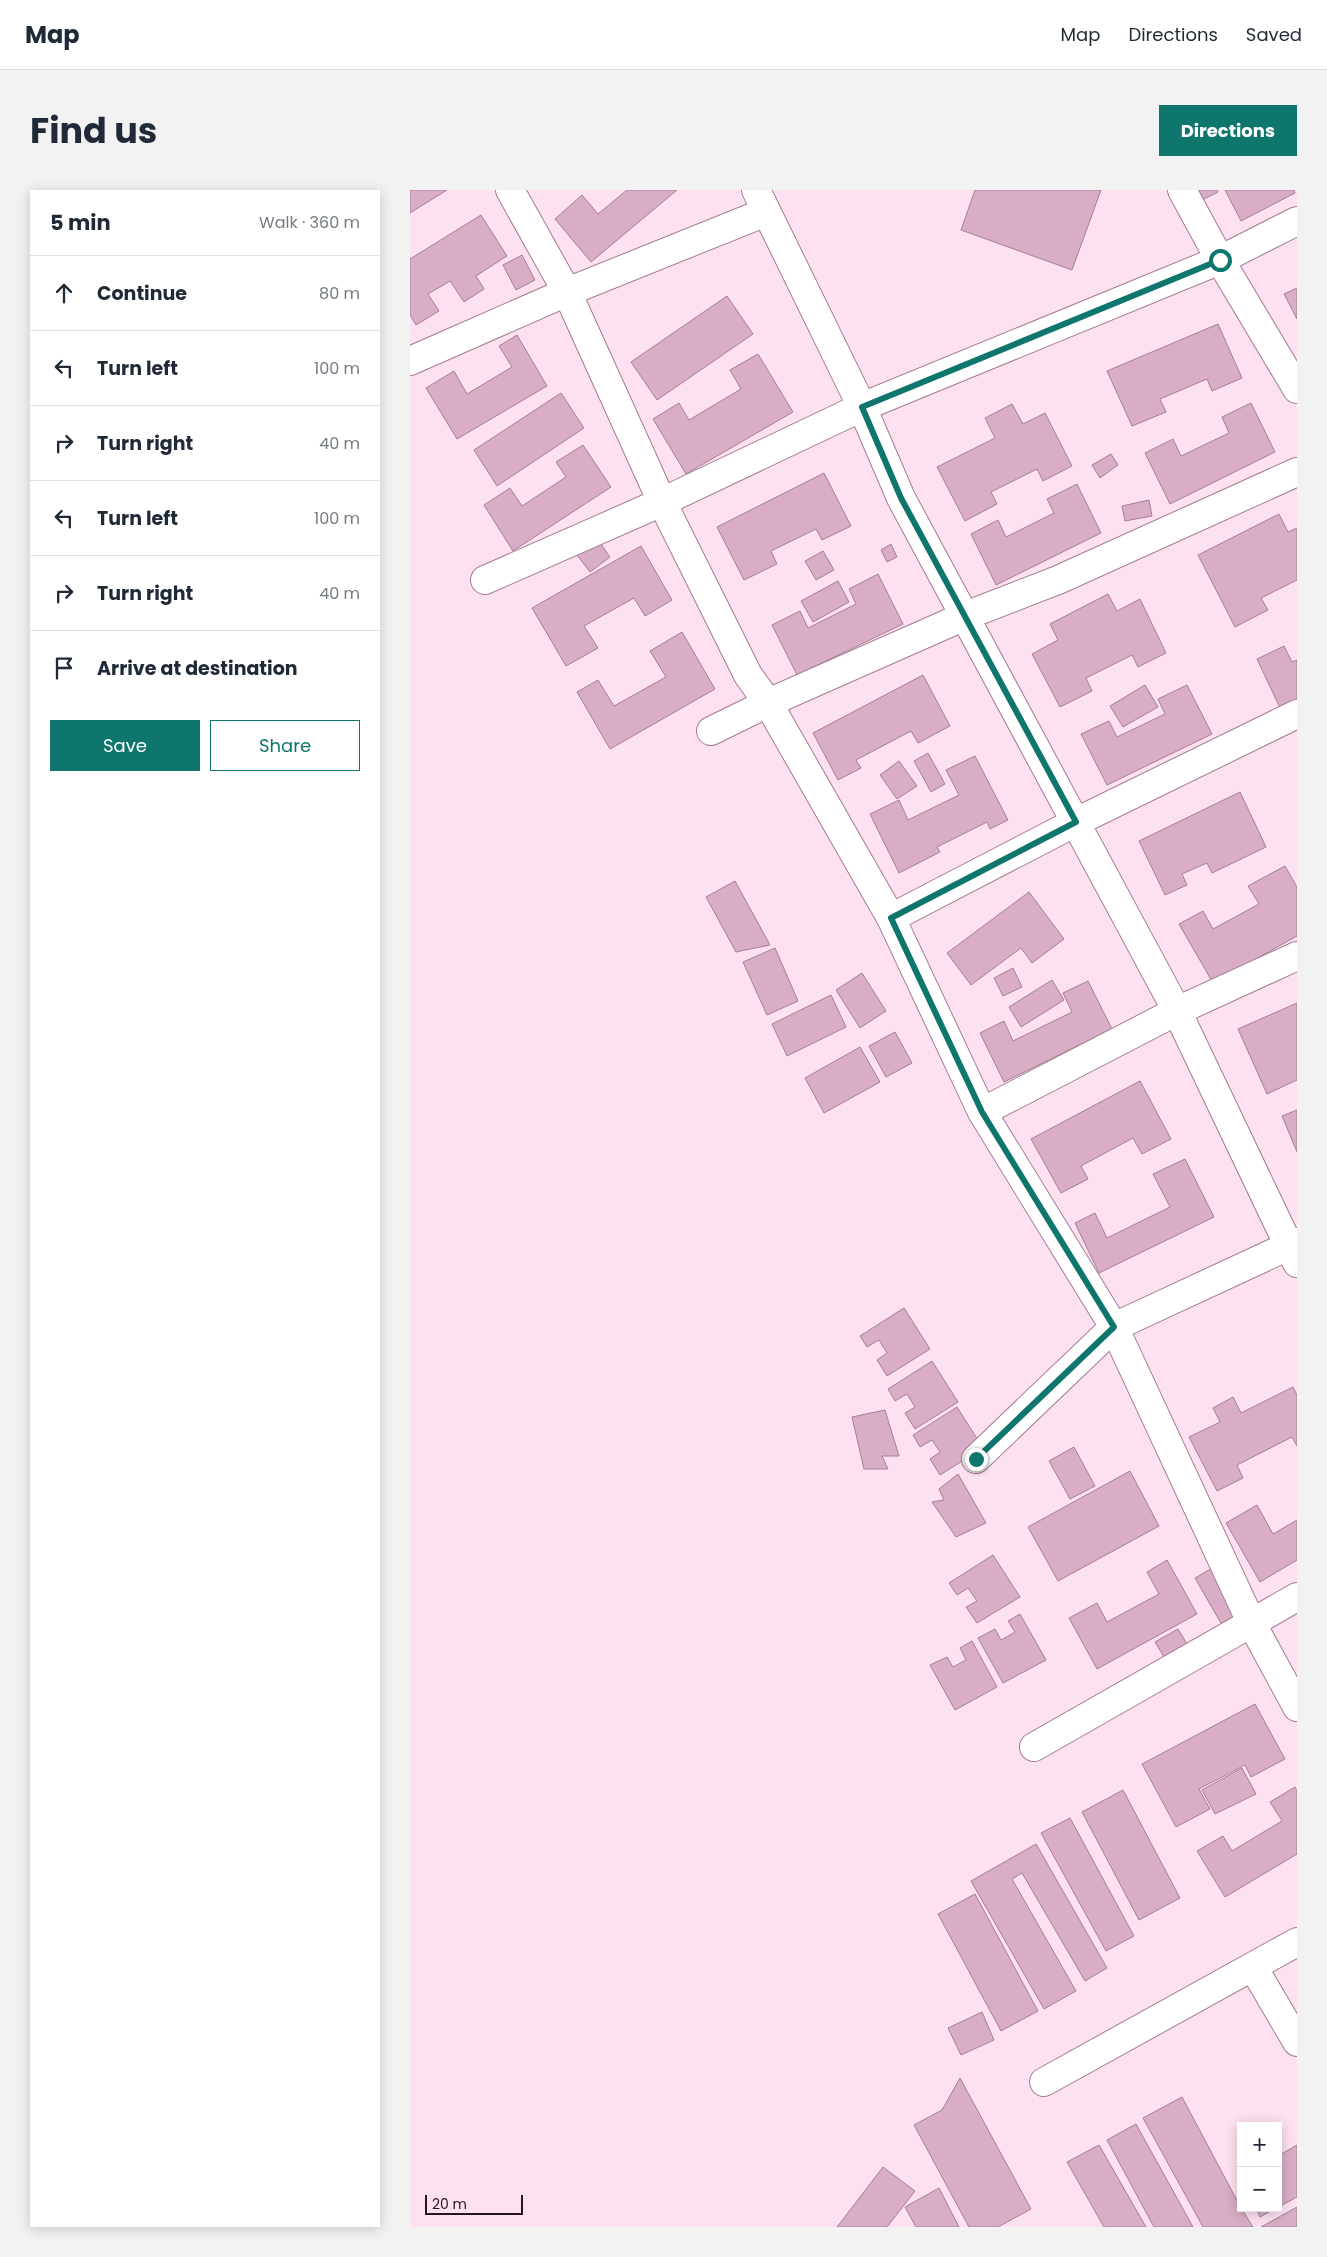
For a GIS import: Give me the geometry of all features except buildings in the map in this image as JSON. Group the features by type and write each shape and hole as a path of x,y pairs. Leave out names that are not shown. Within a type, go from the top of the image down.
{"street":[{"path":"510,190 567,292 662,502 748,675 768,703 891,918 982,1112 1114,1327 1251,1622 1297,1707"},
{"path":"1182,190 1220,260 1297,388"},
{"path":"410,361 567,292 761,201 862,407 901,498 1177,1011 1294,1251 1114,1327 976,1459"},
{"path":"485,580 662,502 862,407 1220,260 1297,221"},
{"path":"712,731 768,703 965,616 1058,580 1297,472"},
{"path":"891,918 1076,822 1297,714"},
{"path":"982,1112 1177,1011 1297,956"},
{"path":"1034,1747 1297,1597"},
{"path":"1044,2082 1297,1942"},
{"path":"1254,1967 1297,2042"}],"route":[{"path":"976,1459 1114,1327 982,1112 891,918 1076,822 901,498 862,407 1220,260"}]}
